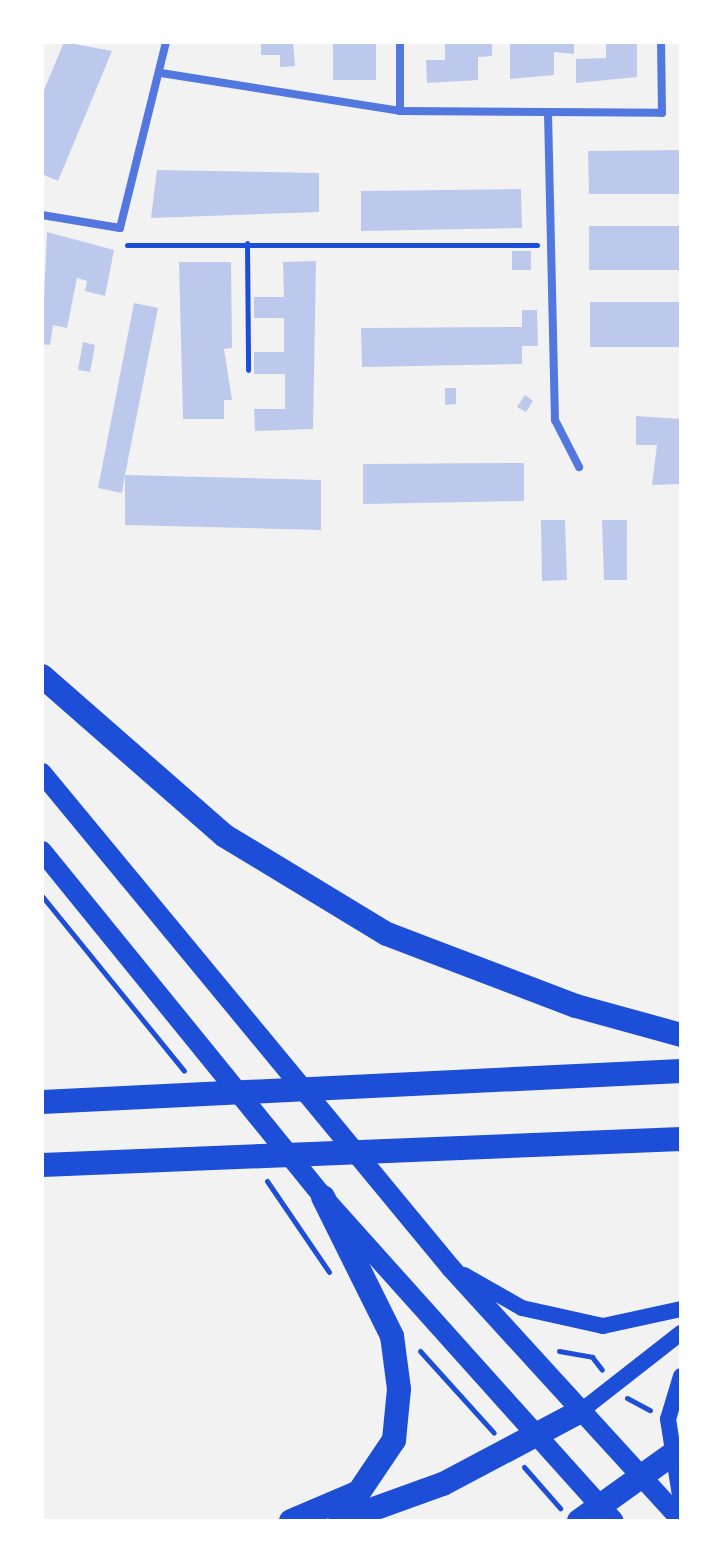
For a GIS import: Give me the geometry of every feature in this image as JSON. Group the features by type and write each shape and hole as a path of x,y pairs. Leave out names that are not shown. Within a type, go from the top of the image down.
{"highway":[{"path":"42,676 225,836 387,934 576,1006 681,1035"},
{"path":"42,1102 186,1086 478,1081 681,1071"},
{"path":"42,1165 183,1162 681,1139"},
{"path":"42,1174 183,1162"},
{"path":"291,1521 359,1492 394,1440 394,1354 371,1285 323,1197"},
{"path":"340,1521 443,1484 581,1411"},
{"path":"579,1521 681,1448"}],"main road":[{"path":"42,773 451,1268 681,1520"},
{"path":"42,851 323,1197 614,1521"},
{"path":"451,1268 522,1308 603,1326 681,1309"},
{"path":"581,1411 681,1333"},
{"path":"681,1376 668,1419 681,1502"}],"street":[{"path":"42,215 120,228 161,73 166,42"},
{"path":"400,42 400,111"},
{"path":"161,73 400,111 662,113 661,42"},
{"path":"548,113 555,420 579,467"}],"path":[{"path":"247,243 248,370"},
{"path":"125,245 550,245"},
{"path":"42,896 186,1086"},
{"path":"256,1166 334,1279"},
{"path":"394,1354 418,1349 571,1521"}],"building":[{"path":"64,42 112,51 58,181 42,174 42,95"},
{"path":"261,42 293,42 295,66 280,67 280,55 261,55"},
{"path":"445,42 492,42 492,56 478,57 478,80 427,83 426,60 445,60"},
{"path":"574,42 574,54 554,52 554,75 510,79 510,44"},
{"path":"606,42 637,42 637,77 576,83 576,59 606,58"},
{"path":"333,43 376,43 376,80 333,80"},
{"path":"681,150 681,194 589,194 588,151"},
{"path":"157,170 319,173 319,212 151,218"},
{"path":"521,189 522,228 361,231 361,191"},
{"path":"589,226 681,226 681,270 589,270"},
{"path":"47,232 114,250 105,296 85,291 87,281 77,278 67,328 53,325 50,345 42,344"},
{"path":"512,251 531,251 531,270 512,270"},
{"path":"316,261 313,429 255,431 254,409 285,409 285,374 254,374 254,352 284,352 284,318 254,318 254,297 284,297 283,262"},
{"path":"179,262 231,262 232,348 224,349 232,400 224,400 224,419 183,419"},
{"path":"590,302 681,302 681,347 590,347"},
{"path":"134,303 158,308 122,493 98,488"},
{"path":"522,310 537,310 538,346 522,346 522,364 362,367 361,328 522,327"},
{"path":"83,342 95,345 90,372 78,370"},
{"path":"445,388 456,388 456,404 445,405"},
{"path":"525,395 533,401 526,412 517,407"},
{"path":"636,416 681,419 681,484 652,485 657,445 636,445"},
{"path":"524,463 524,501 363,504 363,464"},
{"path":"125,475 321,480 321,530 125,525"},
{"path":"541,520 565,520 567,580 542,581"},
{"path":"602,520 627,520 627,580 604,580"}]}
